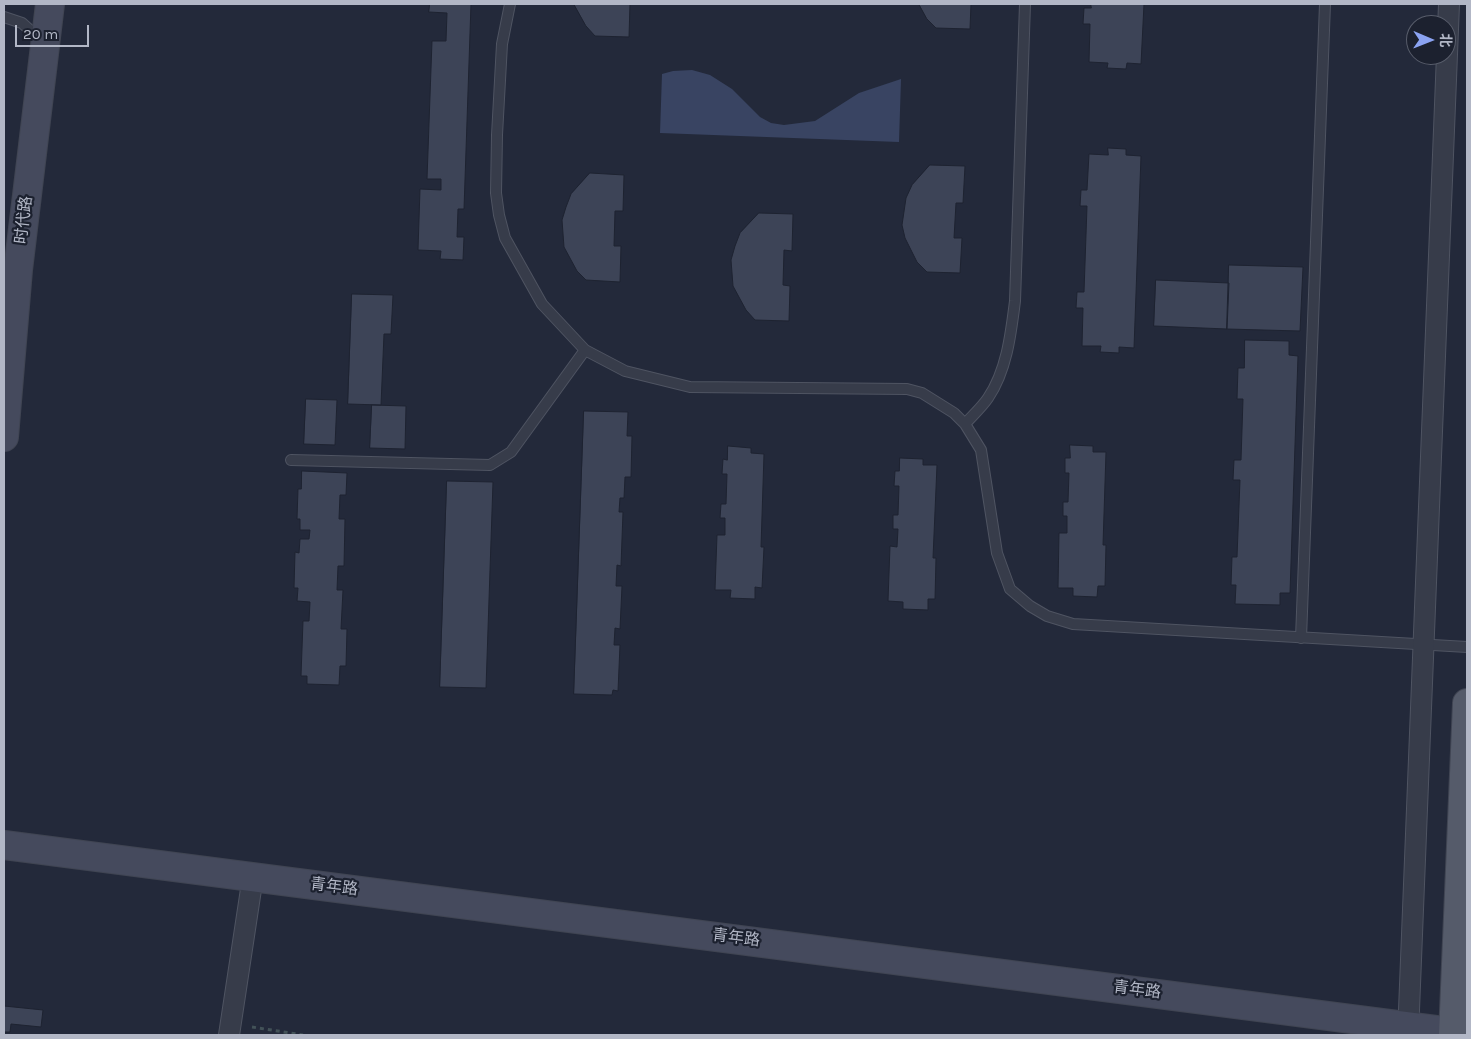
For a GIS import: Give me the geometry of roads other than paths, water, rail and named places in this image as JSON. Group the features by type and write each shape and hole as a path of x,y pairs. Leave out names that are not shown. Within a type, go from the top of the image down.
{"main road":[{"path":"1458,1033 1467,703"}],"street":[{"name":"时代路","path":"4,437 18,270 50,4"},
{"path":"1409,1031 1449,4"},
{"name":"青年路","path":"4,845 253,876 1409,1031 1458,1033"},
{"path":"230,1029 253,876"}],"lane":[{"path":"510,4 502,44 497,136 496,193 498,215 505,238 542,304 586,350 626,371 690,387 906,389 922,393 942,404 965,424 981,450 997,553 1003,575 1010,589 1030,606 1046,616 1073,624 1467,647"},
{"path":"965,424 988,397 1002,369 1012,326 1015,300 1025,4"},
{"path":"1301,638 1325,4"},
{"path":"4,17 22,23 45,43"},
{"path":"291,460 490,464 511,452 586,350"}],"water":[{"path":"692,70 710,75 732,89 760,117 771,123 784,125 815,121 859,93 901,79 899,142 660,133 662,74 673,71"}]}
